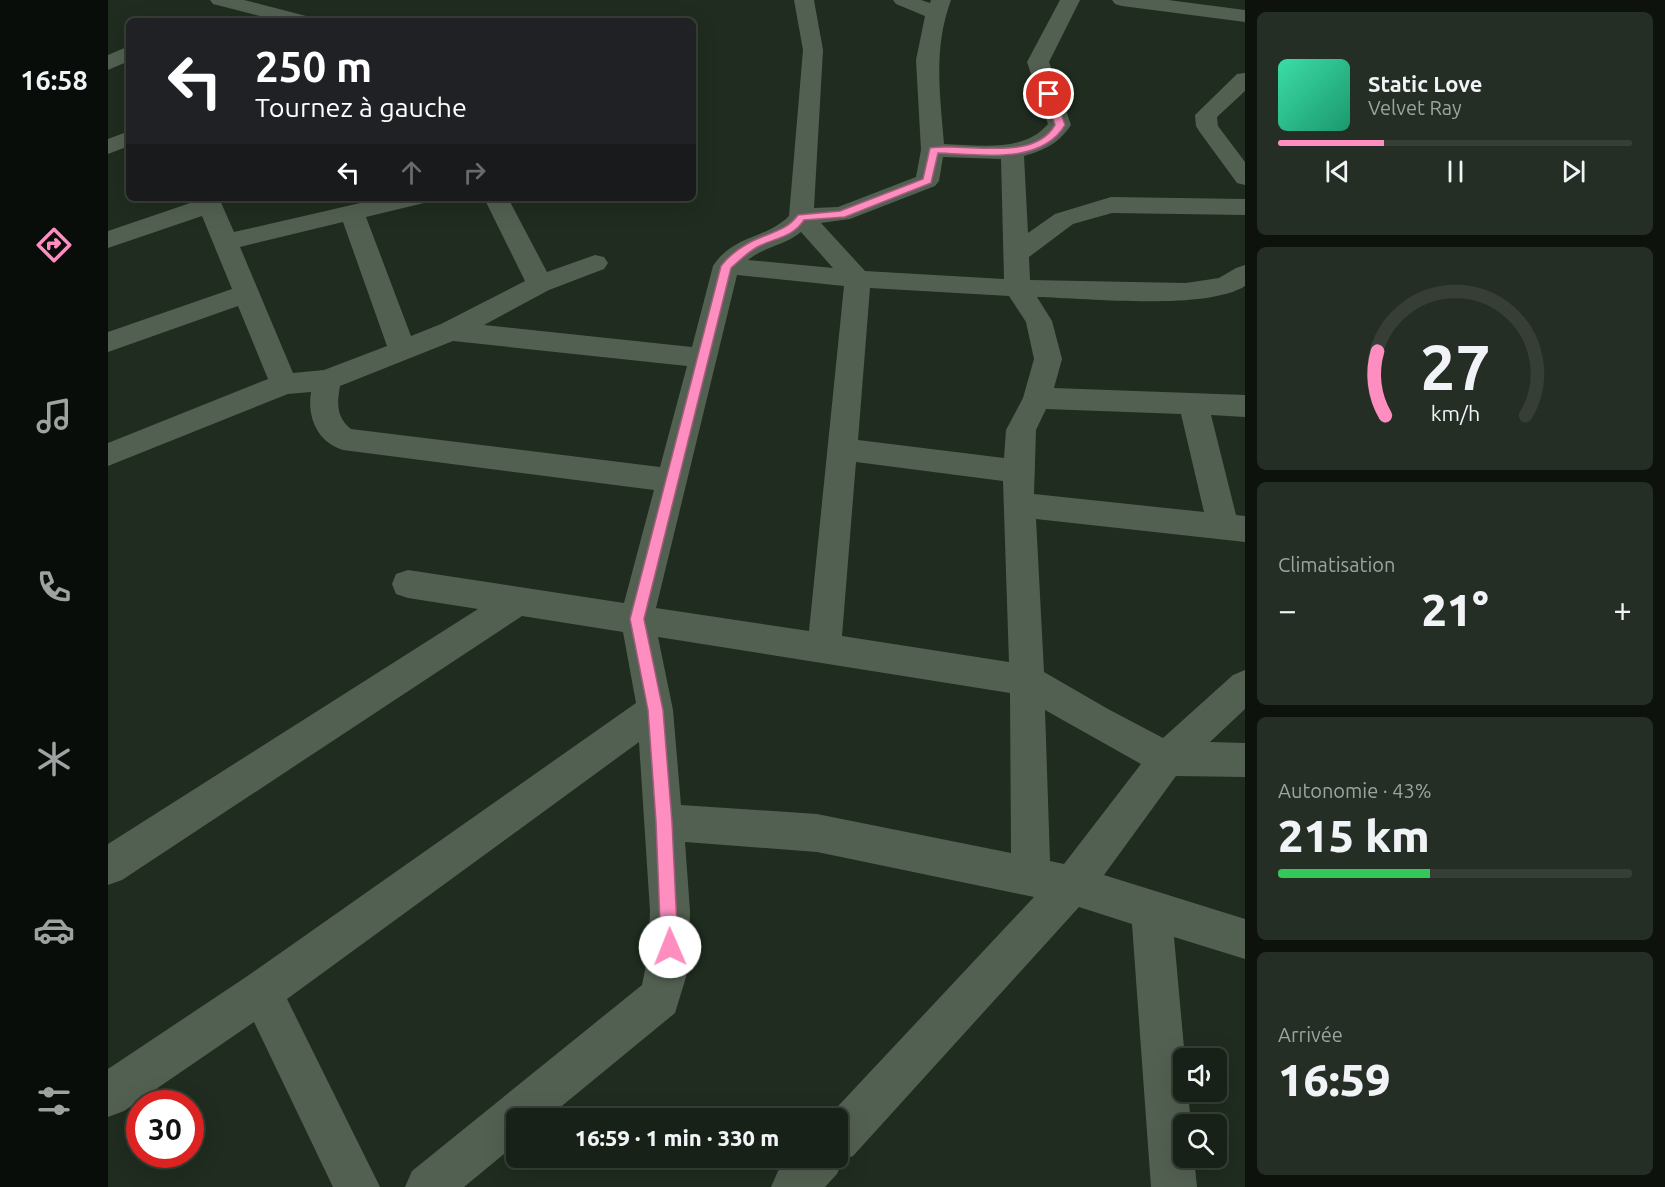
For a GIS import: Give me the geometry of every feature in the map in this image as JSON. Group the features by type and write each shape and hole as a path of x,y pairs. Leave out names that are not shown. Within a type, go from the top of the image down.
{"street":[{"path":"220,0 292,18"},
{"path":"277,14 292,0"},
{"path":"428,1187 660,998 668,975 670,947 664,822 655,710 637,619 726,266 751,246 783,234 796,225 801,217 813,50 804,0"},
{"path":"801,217 841,214 927,181 933,150 927,60 939,7 903,0"},
{"path":"933,150 1012,151 1035,146 1054,136 1060,125 1038,62 1070,0"},
{"path":"1122,0 1245,16"},
{"path":"108,44 126,50"},
{"path":"108,64 126,53"},
{"path":"1245,79 1206,115 1207,126 1245,178"},
{"path":"1012,151 1017,288 1039,321 1048,359 1037,398 1021,430 1018,471 1027,680 1031,877"},
{"path":"225,242 402,201"},
{"path":"498,201 540,284"},
{"path":"108,240 209,202 284,384"},
{"path":"1016,254 1064,219 1111,205 1245,207"},
{"path":"352,212 402,349"},
{"path":"801,217 858,279 824,648"},
{"path":"108,455 284,384 327,380 451,331 540,284 595,263"},
{"path":"726,266 858,279 1017,288 1186,292 1226,286 1245,274"},
{"path":"108,342 248,292"},
{"path":"451,331 703,358"},
{"path":"327,380 322,406 329,429 343,439 672,480"},
{"path":"1037,398 1245,406"},
{"path":"1019,505 1234,528 1193,404"},
{"path":"842,449 1018,471"},
{"path":"408,584 1027,680 1095,721 1167,759 1245,759"},
{"path":"108,866 518,601"},
{"path":"848,1128 1072,885 1167,759 1245,686"},
{"path":"108,1095 261,992 655,710"},
{"path":"664,822 817,833 1072,885 1245,939"},
{"path":"1151,909 1174,1187"},
{"path":"261,992 357,1187"},
{"path":"794,1187 812,1168"}],"route":[{"path":"670,947 669,901 655,710 637,619 726,266 751,246 783,234 796,225 801,217 841,214 927,181 933,150 1012,151 1035,146 1054,136 1060,125 1049,94"}]}
